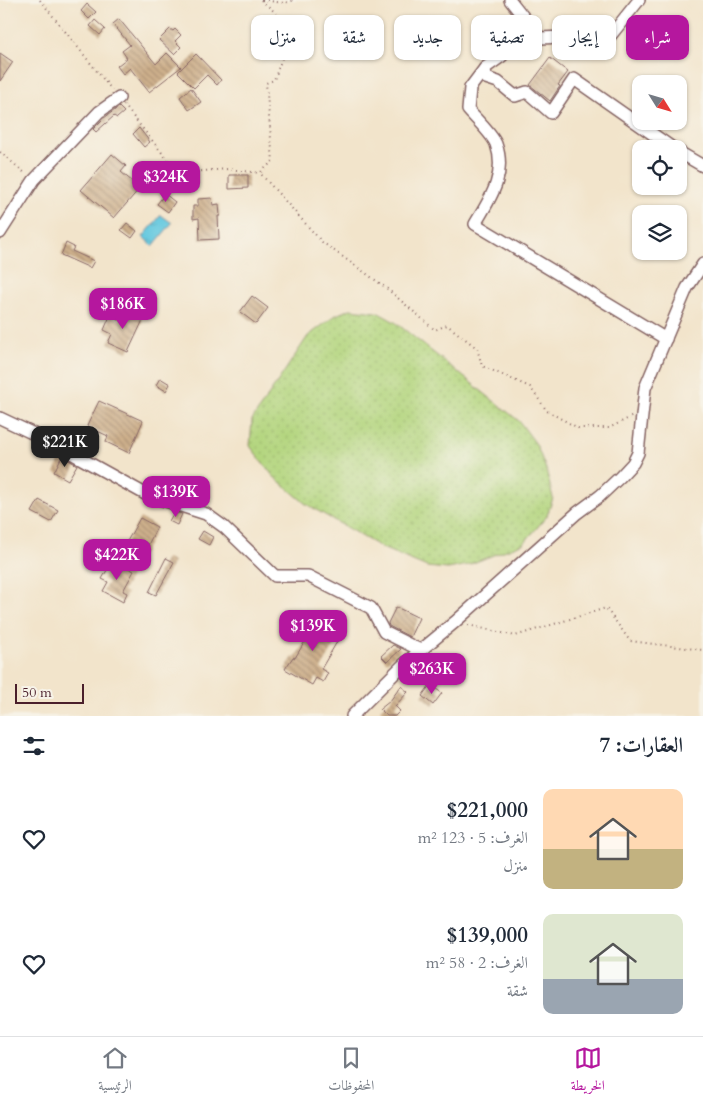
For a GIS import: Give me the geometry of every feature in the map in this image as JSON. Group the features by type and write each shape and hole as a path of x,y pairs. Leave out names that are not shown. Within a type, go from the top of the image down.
{"street":[{"path":"510,0 522,15"},
{"path":"542,38 611,35 639,0"},
{"path":"496,60 485,68 470,88 468,110 495,142 499,166 495,191 475,224 666,339"},
{"path":"485,68 486,78 498,82 515,96 527,92 551,113 574,79 661,140"},
{"path":"0,233 34,180 99,112 119,98"},
{"path":"687,157 703,166"},
{"path":"352,716 392,674 455,622 577,513 600,496 633,463 638,453 645,388 687,288 703,264"},
{"path":"0,418 53,443 148,495 206,514 224,527 275,576 308,576 371,608 384,632 420,650"}],"path":[{"path":"40,0 178,173 228,169 260,173 322,242 385,287 435,330 447,325 477,348 482,366 530,387 547,412 578,428 608,428 643,411"},
{"path":"260,0 293,28 274,80 266,83 272,161 260,173"},
{"path":"260,0 284,2 294,0"},
{"path":"0,152 34,180"},
{"path":"455,622 515,636 606,608 630,641 703,650"}],"green space":[{"path":"350,309 377,312 395,322 519,421 536,444 546,469 553,498 547,516 524,543 468,565 448,569 427,567 382,548 306,504 273,476 250,446 252,420 308,336 336,315"}],"water":[{"path":"161,215 172,223 153,246 143,237"}],"building":[{"path":"87,4 96,12 89,19 81,11"},
{"path":"119,19 156,64 167,53 181,67 149,92 130,68 123,74 117,66 127,58 122,51 130,45 113,24"},
{"path":"95,20 105,29 100,35 90,26"},
{"path":"170,29 173,31 175,29 181,35 175,41 181,47 174,54 159,40"},
{"path":"0,53 13,62 0,81"},
{"path":"196,54 221,80 217,85 207,75 194,88 178,72"},
{"path":"550,58 568,72 558,85 560,86 550,101 530,85"},
{"path":"191,88 201,102 189,110 180,97"},
{"path":"119,107 124,112 117,118 114,116 96,132 93,129 104,118"},
{"path":"139,128 150,142 144,147 133,134"},
{"path":"112,154 126,166 121,172 140,188 114,218 81,190"},
{"path":"229,175 248,175 248,188 229,189"},
{"path":"165,194 175,202 168,212 157,204"},
{"path":"212,198 213,205 219,204 219,239 200,240 199,218 193,219 193,206 198,206 198,199"},
{"path":"127,223 137,231 132,238 121,230"},
{"path":"66,243 74,247 72,251 94,261 90,268 61,255"},
{"path":"252,296 268,308 256,324 240,312"},
{"path":"123,311 143,320 128,352 108,343 112,334 104,330 110,316 119,320"},
{"path":"160,378 170,384 166,391 156,385"},
{"path":"99,401 143,421 129,453 106,442 108,436 87,426"},
{"path":"62,456 77,465 68,480 54,472"},
{"path":"39,500 58,510 51,522 32,512"},
{"path":"174,512 182,514 177,525 169,521"},
{"path":"140,518 157,527 143,555 125,545"},
{"path":"203,531 213,537 209,545 198,539"},
{"path":"166,558 174,562 156,595 149,592"},
{"path":"111,563 122,569 124,566 134,571 123,591 127,593 123,602 103,591 108,582 102,579"},
{"path":"396,607 419,618 410,637 389,626 388,623"},
{"path":"302,620 315,628 321,623 341,635 321,669 328,673 323,682 316,678 312,685 285,669 293,657 295,658 307,638 296,631"},
{"path":"393,645 401,649 387,662 381,656"},
{"path":"430,685 442,693 433,705 422,696"},
{"path":"401,686 408,692 395,706 400,711 395,716 387,716 380,709 390,701"}]}
